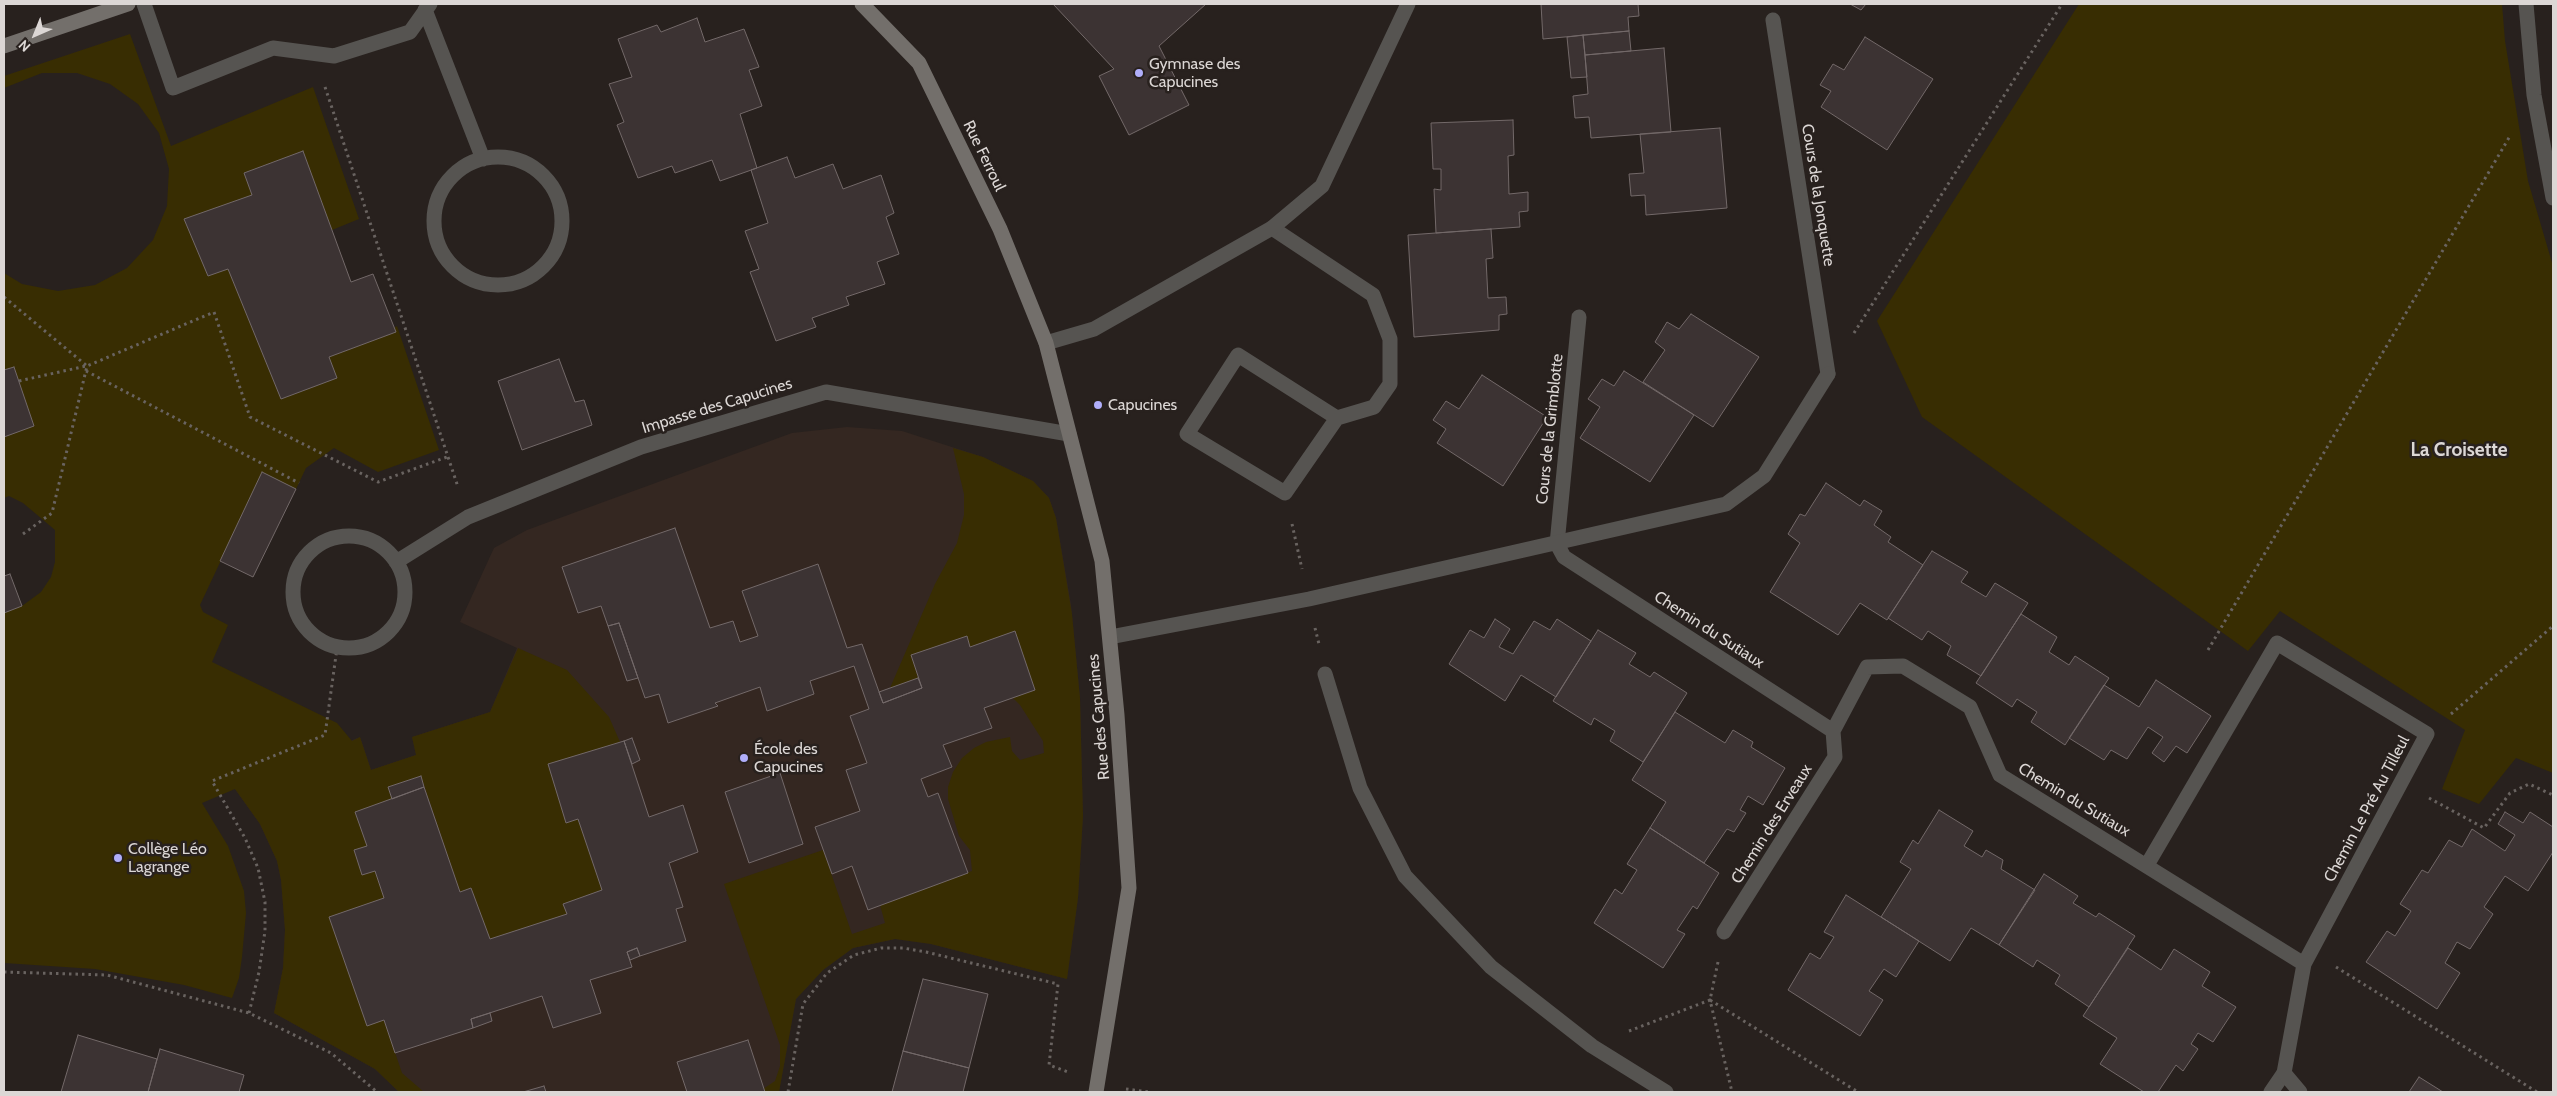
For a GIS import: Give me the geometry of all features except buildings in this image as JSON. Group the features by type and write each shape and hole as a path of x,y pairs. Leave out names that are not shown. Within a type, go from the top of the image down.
{"street":[{"path":"4,46 128,4"},
{"path":"144,4 173,88 274,48 334,56 410,32 428,7"},
{"name":"Rue Ferroul","path":"862,4 919,63 1000,229 1046,343"},
{"path":"1046,343 1094,329 1272,228 1322,186 1408,4"},
{"path":"2526,4 2534,96 2553,198"},
{"path":"428,7 483,159"},
{"name":"Cours de la Jonquette","path":"1774,20 1828,374"},
{"path":"503,157 523,162 540,172 553,188 561,207 562,227 558,246 551,258 532,276 512,285 489,285 468,278 451,265 439,246 434,224 437,202 447,183 463,167 483,159 503,157"},
{"path":"1272,228 1373,296 1390,338 1390,384 1374,407 1336,418 1284,493 1187,434 1238,355 1336,418"},
{"name":"Cours de la Grimblotte","path":"1557,544 1579,317"},
{"name":"Rue des Capucines","path":"1046,343 1102,561 1117,715 1128,888 1097,1088"},
{"path":"1110,637 1309,599 1726,504 1764,476 1828,374"},
{"name":"Impasse des Capucines","path":"396,562 468,517 641,447 826,392 1069,434"},
{"path":"346,536 375,542 387,551 396,562 404,578 405,597 401,614 391,630 377,642 360,648 337,648 324,643 312,634 297,613 293,586 297,570 306,556 318,545 346,536"},
{"name":"Chemin du Sutiaux","path":"1557,544 1564,558 1833,731 1868,667 1903,666 1970,707 2000,775 2147,865 2307,957"},
{"name":"Chemin Le Pré Au Tilleul","path":"2147,865 2277,643 2428,734 2307,957 2284,1073"},
{"path":"1326,674 1360,788 1405,876 1492,967 1592,1046 1666,1092"},
{"name":"Chemin des Erveaux","path":"1724,932 1835,757 1833,731"},
{"path":"2271,1092 2284,1073 2300,1092"}],"path":[{"path":"1828,374 2062,4"},
{"path":"314,53 468,517"},
{"path":"2208,650 2534,96"},
{"path":"4,297 87,366"},
{"path":"19,380 87,366 214,312 250,417 378,482 447,456"},
{"path":"23,534 52,513 87,366"},
{"path":"86,371 299,483"},
{"path":"2428,734 2553,626"},
{"path":"248,1013 259,972 266,931 265,902 258,868 245,838 212,781 325,735 337,648"},
{"path":"2402,783 2484,828 2510,793 2529,784 2553,795"},
{"path":"1724,932 1710,1000 1732,1092"},
{"path":"788,1092 803,1004 806,999 827,973 854,955 882,948 903,948 926,952 1058,984 1049,1065 1097,1088"},
{"path":"2307,957 2537,1092"},
{"path":"4,972 107,975 248,1013 331,1053 377,1092"},
{"path":"1592,1046 1710,1000"},
{"path":"1710,1000 1858,1092"}],"shaded area":[{"path":"2079,4 2502,4 2505,41 2528,181 2553,266 2553,773 2516,758 2479,804 2442,789 2465,730 2280,611 2248,651 1922,417 1877,321"},
{"path":"130,34 171,146 313,87 359,219 332,230 303,151 244,173 252,195 185,219 208,276 228,269 281,399 337,378 329,357 395,332 394,328 397,326 439,450 378,472 334,448 306,468 296,489 262,473 200,605 203,612 228,625 212,662 337,723 352,741 360,737 371,770 416,755 412,737 490,712 518,648 567,670 609,717 620,742 548,765 566,822 578,819 602,890 563,904 567,914 490,939 471,888 460,892 421,776 388,787 392,799 355,812 367,846 354,850 362,875 375,871 384,898 329,917 367,1025 384,1020 402,1073 424,1092 399,1092 375,1069 274,1013 283,968 285,930 281,880 277,861 260,824 235,789 202,803 228,846 244,891 246,913 242,957 239,978 232,998 184,985 95,969 4,963 4,613 22,606 41,592 51,577 55,562 55,530 23,503 9,496 4,498 4,437 34,426 14,367 4,370 4,273 22,284 58,291 95,285 127,268 153,240 167,206 169,169 159,133 138,104 110,84 77,73 42,73 4,88 4,76"},
{"name":"École des Capucines","path":"847,427 902,431 983,457 1033,481 1049,498 1056,518 1071,605 1080,698 1083,816 1078,898 1067,979 931,944 895,939 853,948 823,970 796,999 779,1092 399,1092 375,1069 274,1013 283,968 285,930 281,880 277,861 260,824 235,789 360,737 371,770 416,755 412,737 490,712 517,648 460,622 494,548 527,530 792,433"},
{"path":"953,448 983,457 1033,481 1049,498 1056,518 1072,614 1080,698 1083,816 1078,898 1067,979 931,944 895,939 853,948 823,970 796,999 779,1092 765,1092 763,1089 775,1081 780,1066 780,1045 724,884 823,850 852,934 885,923 880,905 972,871 970,850 959,836 948,799 948,787 953,772 962,758 974,748 986,742 1010,737 1012,751 1020,760 1044,753 1043,741 1020,705 1013,698 1035,690 1015,631 970,647 966,636 911,655 918,678 890,688 935,584 957,543 964,515 964,494"}],"place":[{"name":"Gymnase des Capucines","path":"1139,73"},
{"name":"Capucines","path":"1098,405"},
{"name":"École des Capucines","path":"744,758"},
{"name":"Collège Léo Lagrange","path":"118,858"}],"district":[{"name":"La Croisette","path":"2459,450"}]}
